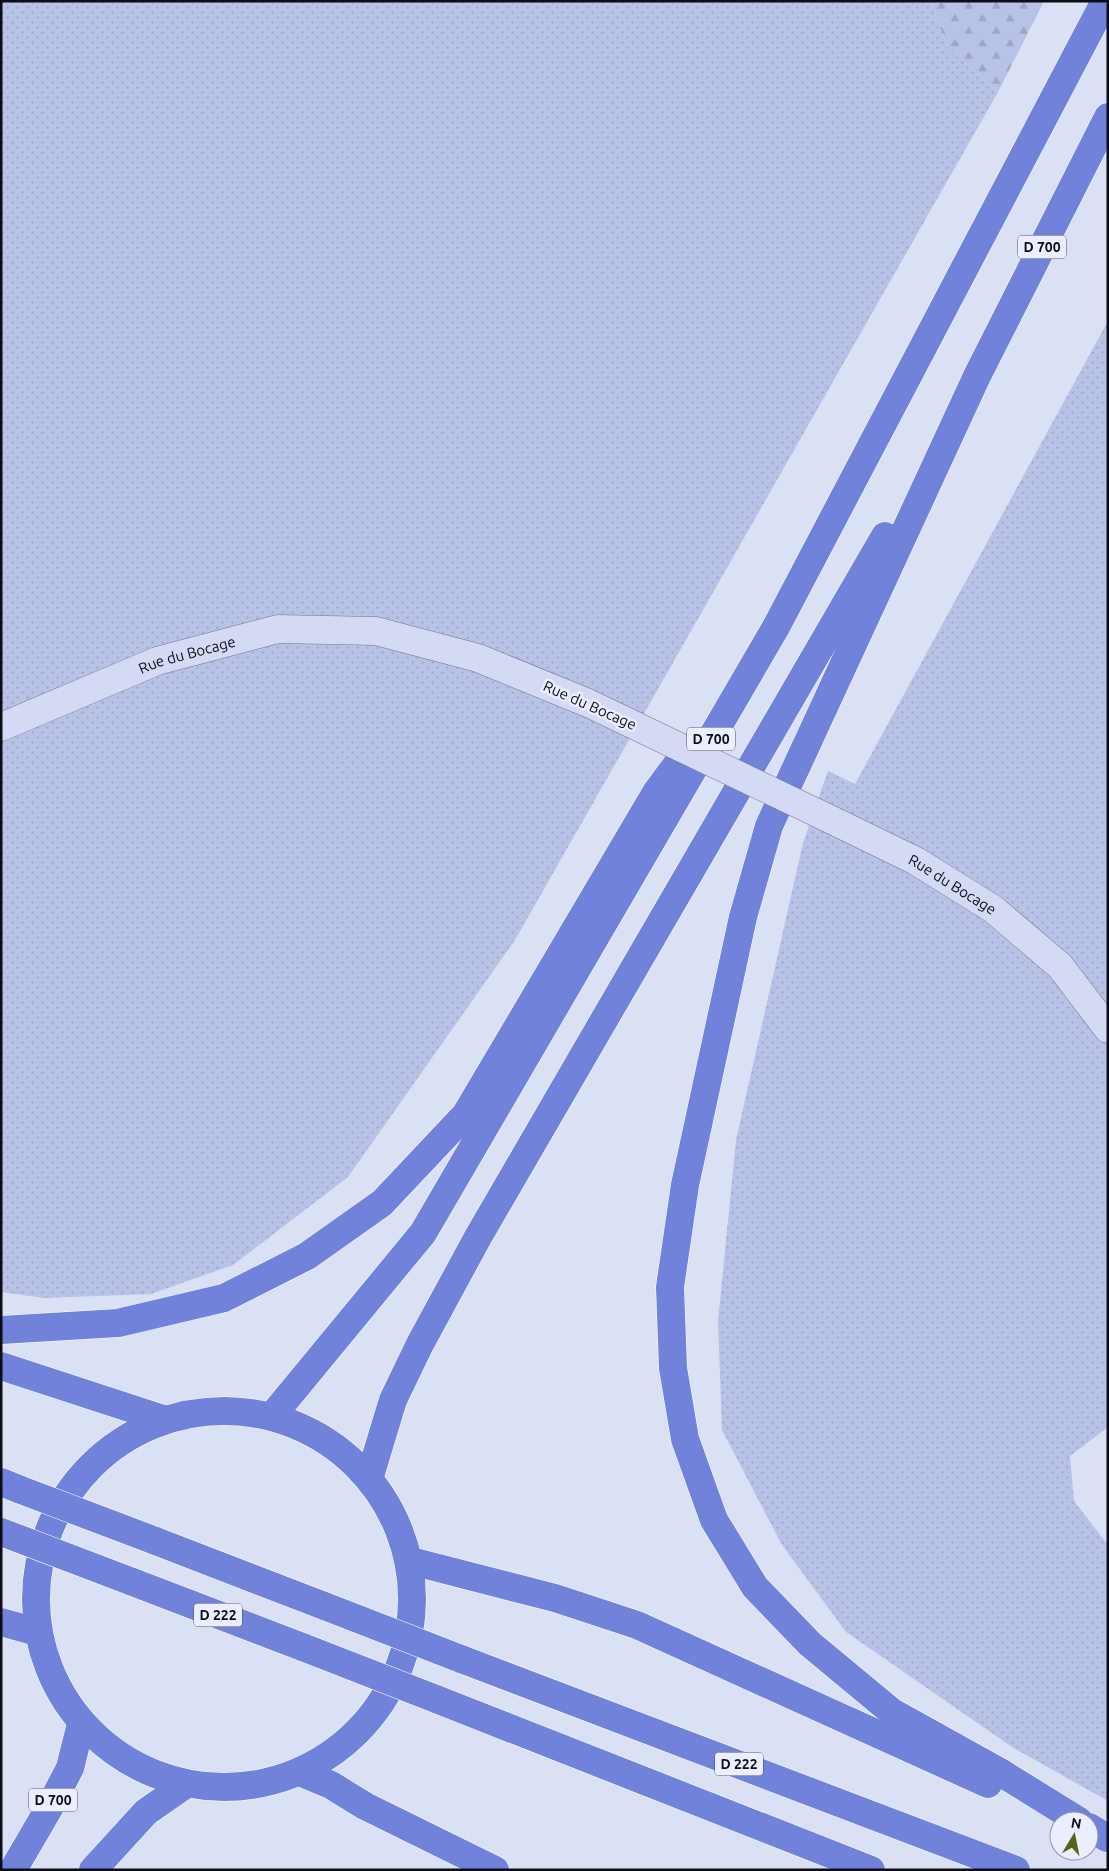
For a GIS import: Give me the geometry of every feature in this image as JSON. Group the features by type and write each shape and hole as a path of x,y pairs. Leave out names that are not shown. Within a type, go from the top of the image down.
{"highway":[{"name":"D 700","path":"273,1415 423,1233 776,628 1105,1"},
{"name":"D 700","path":"370,1476 393,1400 420,1344 478,1237 977,376 1108,117"},
{"path":"977,376 769,826 743,917 684,1185 670,1287 673,1368 685,1439 714,1520 755,1587 810,1644 892,1712 1000,1772 1063,1811"},
{"path":"1,1330 118,1323 224,1298 307,1256 382,1203 466,1114 658,791 776,628"},
{"path":"1,1366 163,1419"},
{"path":"217,1409 273,1415 319,1434 370,1476 411,1561 415,1602 402,1667 366,1726 302,1773 261,1785 185,1785 133,1766 81,1724 60,1694 37,1632 34,1585 50,1521 105,1450 163,1419 217,1409"},
{"name":"D 222","path":"11,1486 1016,1870"},
{"name":"D 222","path":"1,1532 436,1698 871,1870"},
{"path":"411,1561 555,1598 636,1625 1049,1812"},
{"path":"1,1622 37,1632"},
{"name":"D 700","path":"13,1870 70,1768 81,1724"},
{"path":"302,1773 331,1785 365,1806 495,1870"},
{"path":"93,1870 146,1812 185,1785"}],"street":[{"name":"Rue du Bocage","path":"1,727 156,660 278,629 376,631 478,658 588,703 916,861 993,909 1060,966 1108,1029"}],"green space":[{"path":"1,1 930,1 948,48 998,92 515,940 348,1177 233,1265 151,1294 44,1298 1,1292"},
{"path":"930,1 1044,1 998,92 948,48"},
{"path":"1108,321 1108,1427 1070,1456 1074,1501 1108,1545 1108,1801 1012,1747 846,1632 782,1545 722,1430 718,1321 736,1140 803,843 828,771 855,784"}]}
